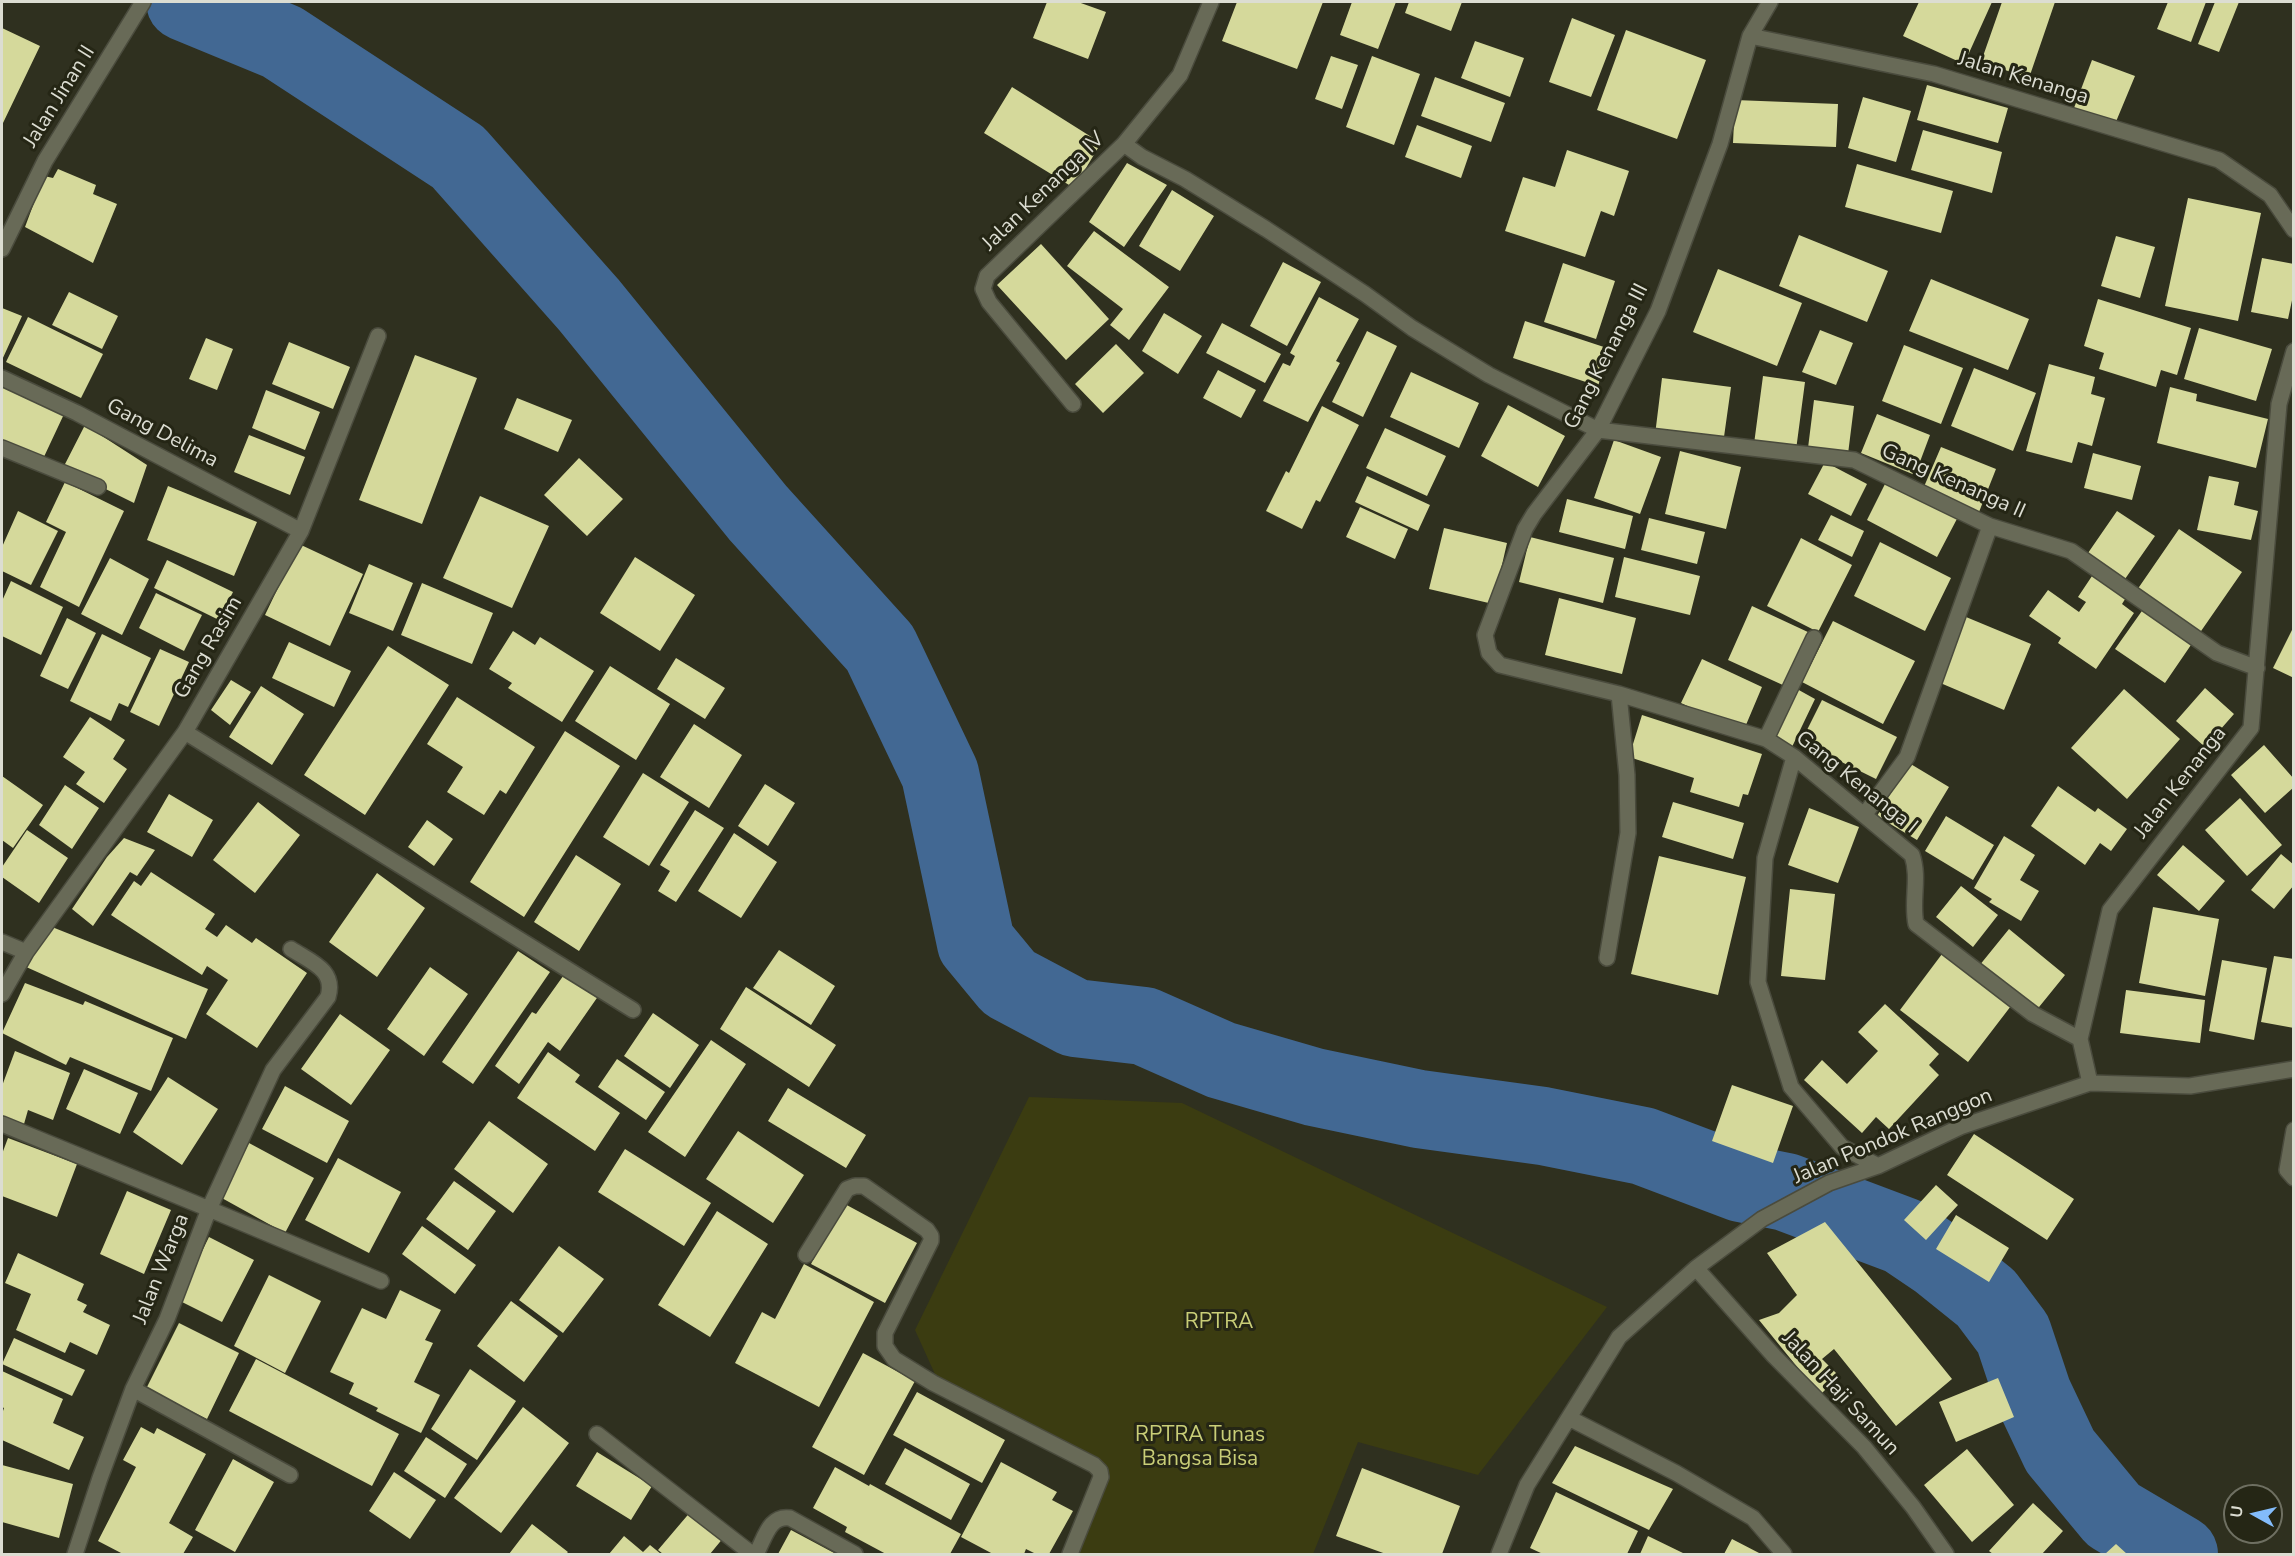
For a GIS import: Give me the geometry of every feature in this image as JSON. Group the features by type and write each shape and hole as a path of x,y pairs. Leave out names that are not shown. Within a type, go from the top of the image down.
{"street":[{"name":"Jalan Jinan II","path":"2,249 45,161 143,2"},
{"name":"Jalan Kenanga IV","path":"1073,404 989,302 983,289 987,276 1124,144 1179,75 1211,2"},
{"path":"1750,36 1770,2"},
{"name":"Jalan Kenanga","path":"1750,36 1935,74 2219,160 2270,195 2294,230"},
{"name":"Gang Kenanga III","path":"1619,694 1500,665 1489,653 1485,635 1525,529 1534,513 1599,430 1658,311 1720,144 1750,36"},
{"name":"Gang Kenanga II","path":"1124,144 1142,157 1185,179 1266,229 1412,328 1489,375 1599,430 1854,460 1990,526 2071,551 2217,653 2257,668"},
{"name":"Gang Rasim","path":"26,952 185,732 301,531 378,336"},
{"name":"Jalan Kenanga","path":"2090,1083 2080,1040 2110,910 2251,728 2278,405 2294,351"},
{"name":"Gang Delima","path":"2,378 77,413 301,531"},
{"path":"2,448 98,487"},
{"path":"1865,814 1907,757 1990,526"},
{"path":"1766,739 1814,638"},
{"path":"1607,958 1628,833 1627,775 1619,694"},
{"name":"Gang Kenanga I","path":"1619,694 1766,739 1794,757 1912,855 1916,868 1913,910 1916,924 2033,1014 2080,1040"},
{"path":"185,732 633,1010"},
{"path":"1794,757 1765,858 1758,982 1791,1087 1842,1147 1878,1166"},
{"path":"2,942 26,952 2,994"},
{"path":"291,949 329,977 331,988 328,998 273,1070 209,1209 381,1281"},
{"name":"Jalan Pondok Ranggon","path":"1499,1554 1527,1485 1619,1337 1696,1268 1762,1220 1829,1183 1878,1166 1960,1127 2090,1083 2190,1086 2293,1071"},
{"name":"Jalan Warga","path":"2,1124 209,1209 167,1319 133,1389 75,1554"},
{"path":"2294,1130 2287,1170 2294,1178"},
{"path":"806,1255 848,1189 855,1186 864,1186 927,1230 931,1241 885,1333 885,1346 894,1359 933,1383 1094,1465 1100,1471 1101,1477 1070,1554"},
{"name":"Jalan Haji Samun","path":"1696,1268 1774,1356 1864,1447 1913,1507 1946,1554"},
{"path":"133,1389 290,1475"},
{"path":"1569,1418 1676,1473 1753,1518 1784,1554"},
{"path":"597,1434 754,1554 774,1520 781,1517 790,1518 855,1554"}],"green space":[{"name":"RPTRA","path":"1029,1097 1182,1103 1607,1307 1478,1475 1358,1442 1313,1554 1073,1554 1108,1467 939,1383 915,1330"}],"building":[{"path":"1047,2 1078,2 1106,12 1088,59 1033,38"},
{"path":"1237,2 1323,2 1297,69 1222,41"},
{"path":"1352,2 1396,2 1378,49 1340,35"},
{"path":"1409,2 1462,2 1451,31 1405,13"},
{"path":"1919,2 1992,2 1964,64 1903,36"},
{"path":"2002,2 2055,2 2029,78 1981,62"},
{"path":"2168,2 2206,2 2191,42 2157,29"},
{"path":"2215,2 2239,2 2219,52 2198,44"},
{"path":"1572,18 1615,35 1591,97 1549,82"},
{"path":"2,28 40,46 3,123 2,123"},
{"path":"1626,30 1706,60 1677,139 1597,110"},
{"path":"1475,41 1524,58 1510,97 1461,78"},
{"path":"1331,56 1358,65 1342,109 1315,99"},
{"path":"1372,56 1420,74 1394,145 1346,127"},
{"path":"2092,60 2135,76 2115,124 2074,108"},
{"path":"1435,77 1505,103 1491,142 1421,116"},
{"path":"1927,85 2008,108 1998,143 1917,120"},
{"path":"1012,87 1101,143 1074,188 984,133"},
{"path":"1863,97 1911,111 1896,162 1848,148"},
{"path":"1735,100 1838,104 1836,147 1733,143"},
{"path":"1417,125 1472,146 1461,178 1405,157"},
{"path":"1923,130 2002,152 1992,193 1911,170"},
{"path":"1567,150 1629,171 1614,216 1601,211 1585,257 1505,231 1523,177 1555,187"},
{"path":"1127,163 1167,185 1124,247 1089,222"},
{"path":"1857,164 1953,191 1941,233 1845,207"},
{"path":"58,169 96,185 93,194 117,204 93,263 25,227 44,176 53,178"},
{"path":"1172,190 1214,216 1180,271 1139,246"},
{"path":"2188,198 2261,213 2238,321 2165,306"},
{"path":"1094,231 1169,287 1129,340 1110,325 1123,309 1067,266"},
{"path":"1799,235 1888,271 1867,322 1779,286"},
{"path":"2116,236 2155,247 2140,298 2101,286"},
{"path":"1041,244 1109,319 1066,360 997,285"},
{"path":"2262,258 2294,264 2294,291 2288,319 2251,312"},
{"path":"1283,262 1321,282 1287,346 1250,326"},
{"path":"1563,263 1615,281 1596,339 1544,322"},
{"path":"1718,269 1802,303 1777,366 1693,332"},
{"path":"1931,279 2029,319 2008,370 1909,331"},
{"path":"69,292 118,316 102,349 52,325"},
{"path":"1319,297 1359,319 1336,361 1340,363 1308,422 1263,401 1283,363 1290,366 1295,356 1290,353"},
{"path":"2098,299 2191,328 2177,375 2161,370 2156,387 2099,369 2104,353 2084,346"},
{"path":"2,308 22,316 2,360"},
{"path":"1164,313 1202,336 1178,374 1142,351"},
{"path":"28,317 103,354 81,398 6,362"},
{"path":"1525,321 1610,349 1598,386 1513,358"},
{"path":"1222,323 1281,354 1265,383 1206,353"},
{"path":"2199,328 2272,349 2256,401 2184,379"},
{"path":"1820,330 1853,343 1836,385 1802,372"},
{"path":"1367,331 1397,346 1363,417 1332,402"},
{"path":"206,338 233,349 217,390 189,379"},
{"path":"289,342 350,367 333,409 272,384"},
{"path":"1116,344 1144,373 1103,413 1075,384"},
{"path":"1904,345 1963,368 1941,424 1882,401"},
{"path":"415,355 477,378 422,524 359,500"},
{"path":"2049,364 2095,377 2091,394 2105,398 2092,446 2078,442 2072,463 2026,451"},
{"path":"1974,368 2036,393 2013,451 1951,426"},
{"path":"1218,370 1256,390 1241,418 1203,398"},
{"path":"1411,372 1479,403 1459,448 1390,417"},
{"path":"1763,376 1805,382 1796,450 1754,444"},
{"path":"1662,378 1731,387 1723,444 1655,435"},
{"path":"2,383 65,412 42,461 2,440"},
{"path":"2170,387 2197,394 2196,401 2268,419 2256,468 2157,443"},
{"path":"266,390 320,412 305,450 252,428"},
{"path":"517,398 572,420 558,452 504,429"},
{"path":"1814,400 1854,406 1848,454 1808,448"},
{"path":"1508,405 1565,436 1538,487 1481,456"},
{"path":"1322,406 1359,425 1320,502 1316,500 1302,529 1266,511 1286,471 1289,473"},
{"path":"1877,414 1930,435 1915,475 1861,453"},
{"path":"85,425 147,465 134,503 63,468"},
{"path":"1385,428 1446,456 1427,496 1366,468"},
{"path":"249,435 305,457 290,495 234,472"},
{"path":"1614,440 1661,457 1640,514 1594,498"},
{"path":"1941,447 1996,469 1979,512 1923,489"},
{"path":"1680,451 1741,467 1726,529 1665,514"},
{"path":"2093,453 2141,466 2132,500 2084,488"},
{"path":"579,458 623,499 587,536 544,495"},
{"path":"1825,462 1867,484 1851,516 1808,494"},
{"path":"1367,476 1430,505 1418,531 1355,502"},
{"path":"2209,476 2239,482 2234,505 2258,511 2251,540 2197,530"},
{"path":"1888,478 1959,515 1937,557 1867,520"},
{"path":"65,482 124,511 79,607 40,587 66,532 46,522"},
{"path":"168,486 257,522 234,576 147,540"},
{"path":"480,496 549,526 512,608 443,578"},
{"path":"1567,499 1633,516 1625,549 1559,532"},
{"path":"1360,507 1408,529 1395,559 1346,537"},
{"path":"18,511 58,531 31,585 2,571 2,547"},
{"path":"2117,511 2155,536 2125,579 2088,553"},
{"path":"1831,515 1864,531 1852,557 1818,540"},
{"path":"1649,518 1705,532 1697,564 1641,550"},
{"path":"1444,528 1507,543 1493,604 1429,589"},
{"path":"2179,529 2242,572 2199,634 2137,590"},
{"path":"1530,537 1614,558 1603,603 1519,582"},
{"path":"1801,538 1852,565 1818,632 1767,606"},
{"path":"1880,542 1951,578 1925,631 1854,596"},
{"path":"299,544 363,574 330,646 265,615"},
{"path":"635,557 695,595 660,651 600,613"},
{"path":"1624,557 1700,576 1690,615 1615,597"},
{"path":"110,558 149,579 122,635 81,614"},
{"path":"167,560 233,592 219,620 154,588"},
{"path":"369,564 413,583 393,631 349,613"},
{"path":"2094,573 2127,596 2122,604 2134,613 2096,669 2058,643 2061,638 2029,616 2048,590 2079,612 2086,602 2078,597"},
{"path":"11,581 63,607 41,655 2,636 2,601"},
{"path":"422,583 493,613 472,664 401,635"},
{"path":"156,593 202,615 184,651 139,628"},
{"path":"1559,598 1636,618 1622,674 1545,655"},
{"path":"1752,606 1810,633 1785,686 1728,660"},
{"path":"2144,608 2193,642 2165,683 2115,649"},
{"path":"1966,617 2031,644 2004,710 1938,682"},
{"path":"67,618 96,633 68,689 40,676"},
{"path":"1833,621 1915,661 1883,724 1802,682"},
{"path":"2294,626 2294,678 2273,668"},
{"path":"513,631 535,645 540,637 594,671 562,722 508,688 512,683 489,669"},
{"path":"102,634 151,658 128,707 119,703 111,721 70,701"},
{"path":"289,642 351,671 334,707 272,678"},
{"path":"388,646 449,685 365,815 304,775"},
{"path":"160,649 189,662 159,726 130,712"},
{"path":"676,658 725,688 705,719 657,689"},
{"path":"1702,659 1762,687 1743,732 1681,703"},
{"path":"610,666 670,704 636,760 575,721"},
{"path":"231,680 251,692 230,725 211,710"},
{"path":"261,686 304,714 272,765 229,737"},
{"path":"2205,688 2234,714 2205,747 2176,721"},
{"path":"1797,689 1815,699 1791,749 1772,739"},
{"path":"2124,689 2180,739 2127,799 2071,748"},
{"path":"457,697 535,747 506,794 500,790 484,815 447,792 463,767 427,744"},
{"path":"1822,700 1897,737 1876,779 1801,742"},
{"path":"1642,715 1762,754 1748,795 1743,794 1739,807 1690,792 1694,778 1629,757"},
{"path":"90,717 125,740 113,759 127,769 104,803 76,784 85,772 63,757"},
{"path":"694,724 742,755 709,808 660,777"},
{"path":"565,731 620,766 524,917 470,882"},
{"path":"2264,745 2294,779 2294,787 2265,813 2231,775"},
{"path":"1909,763 1949,787 1917,840 1877,816"},
{"path":"643,773 689,802 649,866 603,837"},
{"path":"2,776 43,805 13,848 2,840"},
{"path":"765,784 795,803 768,846 738,826"},
{"path":"65,785 99,808 72,849 39,825"},
{"path":"2058,786 2095,812 2098,808 2127,829 2111,851 2100,843 2085,865 2031,826"},
{"path":"169,794 213,820 192,857 147,832"},
{"path":"2240,798 2282,845 2247,876 2205,830"},
{"path":"258,802 300,835 255,893 213,860"},
{"path":"1673,802 1744,823 1733,859 1662,837"},
{"path":"1809,808 1859,827 1838,883 1788,865"},
{"path":"695,810 724,828 676,902 658,891 670,871 660,865"},
{"path":"1946,816 1994,845 1973,880 1925,851"},
{"path":"427,820 453,839 434,866 408,847"},
{"path":"27,830 68,858 39,903 2,877 2,867"},
{"path":"734,833 777,862 741,918 698,891"},
{"path":"2004,836 2035,855 2020,880 2039,891 2021,921 1989,902 1992,899 1974,888"},
{"path":"124,838 155,850 137,876 130,872 93,926 72,909 107,857"},
{"path":"2183,845 2225,881 2199,911 2157,875"},
{"path":"2281,854 2294,865 2294,885 2274,909 2251,890"},
{"path":"576,855 621,884 579,951 534,922"},
{"path":"1659,856 1746,877 1718,995 1631,974"},
{"path":"151,872 215,914 205,929 217,937 226,925 252,943 256,938 307,973 257,1048 206,1014 228,980 207,966 202,975 111,915 134,881 141,886"},
{"path":"377,873 425,908 377,977 329,942"},
{"path":"1961,886 1998,915 1973,947 1936,917"},
{"path":"1790,889 1835,894 1825,980 1781,976"},
{"path":"2153,907 2219,919 2205,996 2139,983"},
{"path":"52,927 208,989 186,1039 24,966"},
{"path":"2009,929 2065,975 2035,1012 1979,966"},
{"path":"779,950 835,986 811,1025 753,988"},
{"path":"1945,950 2014,1002 1968,1062 1900,1010"},
{"path":"518,951 550,972 473,1084 442,1062"},
{"path":"2274,956 2294,959 2294,1028 2261,1022"},
{"path":"2222,960 2267,968 2254,1040 2209,1031"},
{"path":"430,967 468,994 424,1056 387,1029"},
{"path":"566,972 599,995 560,1051 548,1042 519,1084 495,1066 532,1012 536,1014"},
{"path":"25,983 83,1005 85,1001 173,1038 151,1091 70,1057 66,1065 2,1033"},
{"path":"746,987 836,1045 809,1087 720,1029"},
{"path":"2126,990 2205,1000 2200,1043 2120,1033"},
{"path":"1885,1004 1939,1054 1929,1065 1939,1075 1889,1129 1876,1117 1862,1133 1804,1080 1822,1060 1847,1084 1878,1051 1858,1032"},
{"path":"653,1013 699,1045 670,1088 624,1056"},
{"path":"340,1014 390,1050 351,1105 301,1069"},
{"path":"711,1040 746,1064 685,1157 648,1132"},
{"path":"15,1051 70,1073 53,1120 28,1110 24,1124 2,1116 2,1086"},
{"path":"548,1052 580,1075 575,1082 620,1113 595,1151 517,1098"},
{"path":"617,1059 665,1092 646,1120 598,1087"},
{"path":"84,1069 138,1093 120,1134 66,1109"},
{"path":"168,1077 218,1109 182,1165 133,1132"},
{"path":"1732,1085 1793,1106 1773,1163 1712,1141"},
{"path":"285,1086 349,1121 327,1163 262,1129"},
{"path":"788,1088 866,1135 846,1168 768,1121"},
{"path":"489,1121 548,1164 513,1213 454,1169"},
{"path":"738,1131 804,1175 773,1223 706,1179"},
{"path":"1974,1134 2074,1199 2047,1240 1947,1175"},
{"path":"8,1138 77,1164 57,1217 2,1196 2,1154"},
{"path":"249,1143 314,1178 285,1233 220,1197"},
{"path":"625,1149 711,1203 684,1246 598,1192"},
{"path":"338,1158 401,1192 369,1253 305,1220"},
{"path":"454,1181 496,1211 468,1250 426,1219"},
{"path":"1936,1185 1958,1205 1926,1240 1904,1220"},
{"path":"127,1191 171,1210 144,1274 100,1254"},
{"path":"843,1203 917,1243 885,1303 811,1264"},
{"path":"717,1211 768,1244 710,1337 658,1305"},
{"path":"1956,1215 2009,1248 1989,1282 1936,1249"},
{"path":"1825,1222 1952,1379 1896,1426 1834,1349 1822,1359 1839,1376 1820,1395 1759,1320 1779,1313 1797,1295 1767,1253"},
{"path":"422,1226 476,1265 455,1294 402,1254"},
{"path":"209,1237 254,1260 222,1322 178,1300"},
{"path":"559,1246 604,1279 563,1333 519,1300"},
{"path":"18,1253 84,1284 77,1300 87,1305 83,1312 110,1325 97,1355 70,1342 65,1353 16,1330 31,1294 5,1283"},
{"path":"804,1264 874,1302 819,1407 735,1363 762,1312 775,1319"},
{"path":"269,1275 321,1301 285,1373 234,1346"},
{"path":"400,1290 441,1310 425,1340 433,1343 414,1382 440,1395 421,1433 376,1411 378,1408 349,1394 354,1383 330,1372 362,1308 386,1319"},
{"path":"511,1301 558,1336 524,1382 477,1346"},
{"path":"179,1323 239,1353 207,1419 146,1389"},
{"path":"14,1338 85,1370 72,1396 2,1364"},
{"path":"863,1353 915,1381 864,1475 812,1447"},
{"path":"256,1359 399,1434 372,1486 229,1411"},
{"path":"470,1369 516,1401 477,1460 431,1429"},
{"path":"2,1371 63,1399 53,1423 84,1437 69,1470 2,1440 4,1408 2,1407"},
{"path":"1998,1378 2014,1417 1956,1442 1939,1402"},
{"path":"917,1392 1005,1440 982,1483 893,1435"},
{"path":"523,1407 569,1443 501,1533 454,1498"},
{"path":"141,1427 154,1434 157,1428 206,1454 169,1523 193,1537 183,1554 123,1554 98,1541 136,1467 123,1460"},
{"path":"426,1437 467,1464 445,1498 404,1471"},
{"path":"1575,1446 1673,1489 1649,1530 1552,1483"},
{"path":"905,1448 970,1484 951,1520 885,1484"},
{"path":"1967,1449 2014,1505 1972,1542 1924,1485"},
{"path":"597,1452 652,1486 631,1520 576,1486"},
{"path":"233,1459 274,1482 235,1552 195,1530"},
{"path":"1001,1462 1057,1492 1052,1500 1073,1511 1049,1554 1036,1554 1026,1549 1024,1554 993,1554 961,1537"},
{"path":"2,1465 73,1484 59,1538 2,1522"},
{"path":"835,1467 961,1534 950,1554 886,1554 845,1532 847,1527 813,1508"},
{"path":"1362,1468 1460,1506 1442,1554 1386,1554 1336,1536"},
{"path":"394,1472 436,1500 410,1539 369,1511"},
{"path":"1556,1492 1638,1531 1627,1554 1543,1554 1530,1548"},
{"path":"2033,1503 2063,1531 2042,1554 1993,1554 1989,1551"},
{"path":"692,1510 724,1537 710,1554 663,1554 658,1550"},
{"path":"532,1524 568,1552 566,1554 509,1554"},
{"path":"791,1530 836,1554 778,1554"},
{"path":"624,1536 643,1552 650,1545 661,1554 609,1554"},
{"path":"1648,1536 1685,1554 1640,1554"},
{"path":"1732,1539 1761,1554 1724,1554"},
{"path":"2116,1544 2127,1554 2105,1554"}],"waterway":[{"path":"185,2 282,42 458,157 589,305 758,513 880,648 940,774 976,943 1009,983 1075,1018 1144,1026 1221,1060 1314,1087 1419,1109 1543,1126 1643,1146 1741,1183 1786,1192 1903,1236 1940,1261 1986,1298 2013,1334 2033,1394 2060,1451 2113,1515 2179,1554"}],"park label":[{"name":"RPTRA Tunas Bangsa Bisa","path":"1200,1448"}]}
